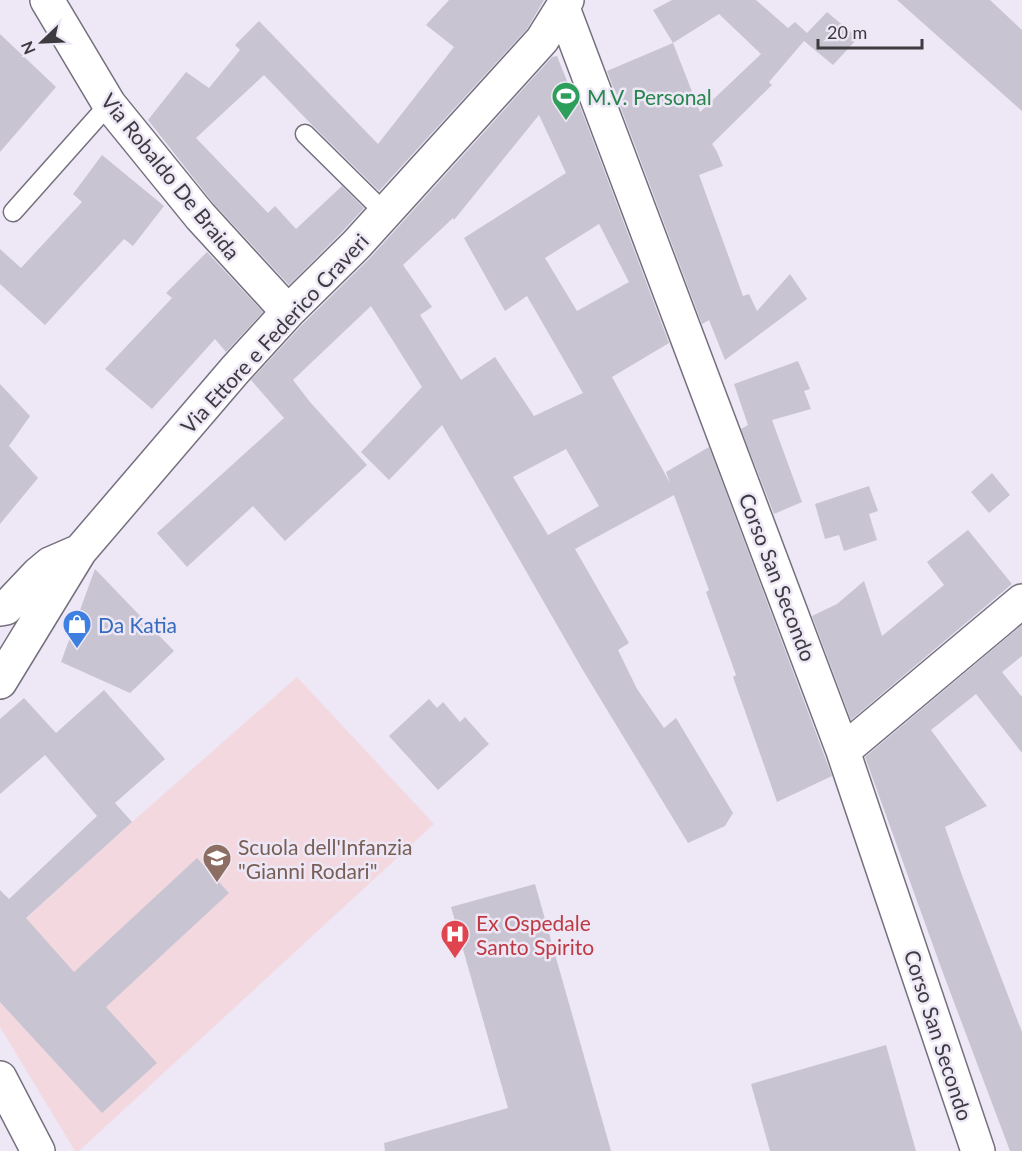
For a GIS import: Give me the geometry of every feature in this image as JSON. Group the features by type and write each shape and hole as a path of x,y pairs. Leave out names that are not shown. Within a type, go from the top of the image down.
{"street":[{"name":"Via Robaldo De Braida","path":"47,0 109,104 200,216 288,312"},
{"name":"Via Ettore e Federico Craveri","path":"0,682 80,551 227,379 288,312 356,245 542,40 565,4"},
{"name":"Corso San Secondo","path":"565,4 843,751 978,1151"},
{"path":"0,609 6,608 50,564 80,551"},
{"path":"843,751 1022,601"},
{"path":"0,1078 38,1151"}],"lane":[{"path":"13,212 109,104"},
{"path":"305,134 385,213"}],"shaded area":[{"name":"Scuola dell'Infanzia \"Gianni Rodari\"","path":"297,677 434,824 79,1151 75,1151 0,1027 0,942"}],"building":[{"path":"449,0 544,0 527,29 379,191 264,75 196,138 268,213 275,206 296,229 342,186 364,208 289,285 214,204 148,120 186,72 209,88 240,50 235,45 259,21 378,144 454,47 426,25"},
{"path":"672,0 756,0 788,28 795,22 807,33 827,12 858,38 833,65 804,41 769,82 772,85 712,144 723,166 699,175 743,296 749,294 757,311 790,274 807,299 725,360 709,320 702,324 607,71 673,43 653,10","holes":["719,14 761,54 700,112 673,43"]},
{"path":"897,0 990,0 1022,30 1022,111"},
{"path":"0,34 56,87 0,152"},
{"path":"557,56 569,86 572,85 669,343 612,377 670,483 666,472 709,447 832,776 777,802 733,677 736,675 706,592 709,590 674,495 575,549 629,643 618,650 637,689 664,728 676,718 733,813 725,826 688,843 584,672 442,425 389,480 361,452 422,387 371,306 293,380 367,465 285,541 253,506 187,567 157,533 284,418 251,380 302,325 370,258 552,57","holes":["539,115 566,173 464,238 505,311 527,296 583,393 534,416 495,357 461,380 420,315 432,307 403,265 453,218 454,220","599,224 629,282 577,311 545,258","566,449 599,506 548,535 513,477"]},
{"path":"102,155 164,206 133,246 124,239 45,325 0,284 0,249 21,268 82,202 73,194"},
{"path":"207,252 263,312 226,352 215,339 152,409 105,369 172,298 166,293"},
{"path":"798,361 810,389 804,391 811,409 772,420 802,502 774,514 741,429 748,425 734,384"},
{"path":"0,384 30,416 9,446 38,478 0,524"},
{"path":"992,473 1010,495 989,513 971,492"},
{"path":"869,486 878,511 869,514 877,540 844,551 839,535 825,539 815,504"},
{"path":"968,530 1012,584 851,720 812,616 837,604 864,581 882,636 944,585 927,562"},
{"path":"95,569 174,651 130,693 61,662"},
{"path":"1022,625 1022,656 1002,672 1022,697 1022,753 976,694 931,730 987,806 945,827 1022,1032 1022,1151 1010,1151 865,757"},
{"path":"104,690 165,759 115,803 132,822 26,918 74,972 197,858 229,893 106,1007 157,1063 102,1113 0,1002 0,890 9,899 97,816 45,755 0,794 0,719 24,698 56,733"},
{"path":"429,699 437,708 443,702 460,722 465,717 489,744 438,790 389,736"},
{"path":"535,884 611,1151 385,1151 384,1143 508,1108 451,907"},
{"path":"886,1045 916,1151 770,1151 751,1084"}],"place":[{"name":"M.V. Personal","path":"566,122"},
{"name":"Da Katia","path":"77,650"},
{"name":"Scuola dell'Infanzia \"Gianni Rodari\"","path":"217,884"},
{"name":"Ex Ospedale Santo Spirito","path":"455,960"}]}
